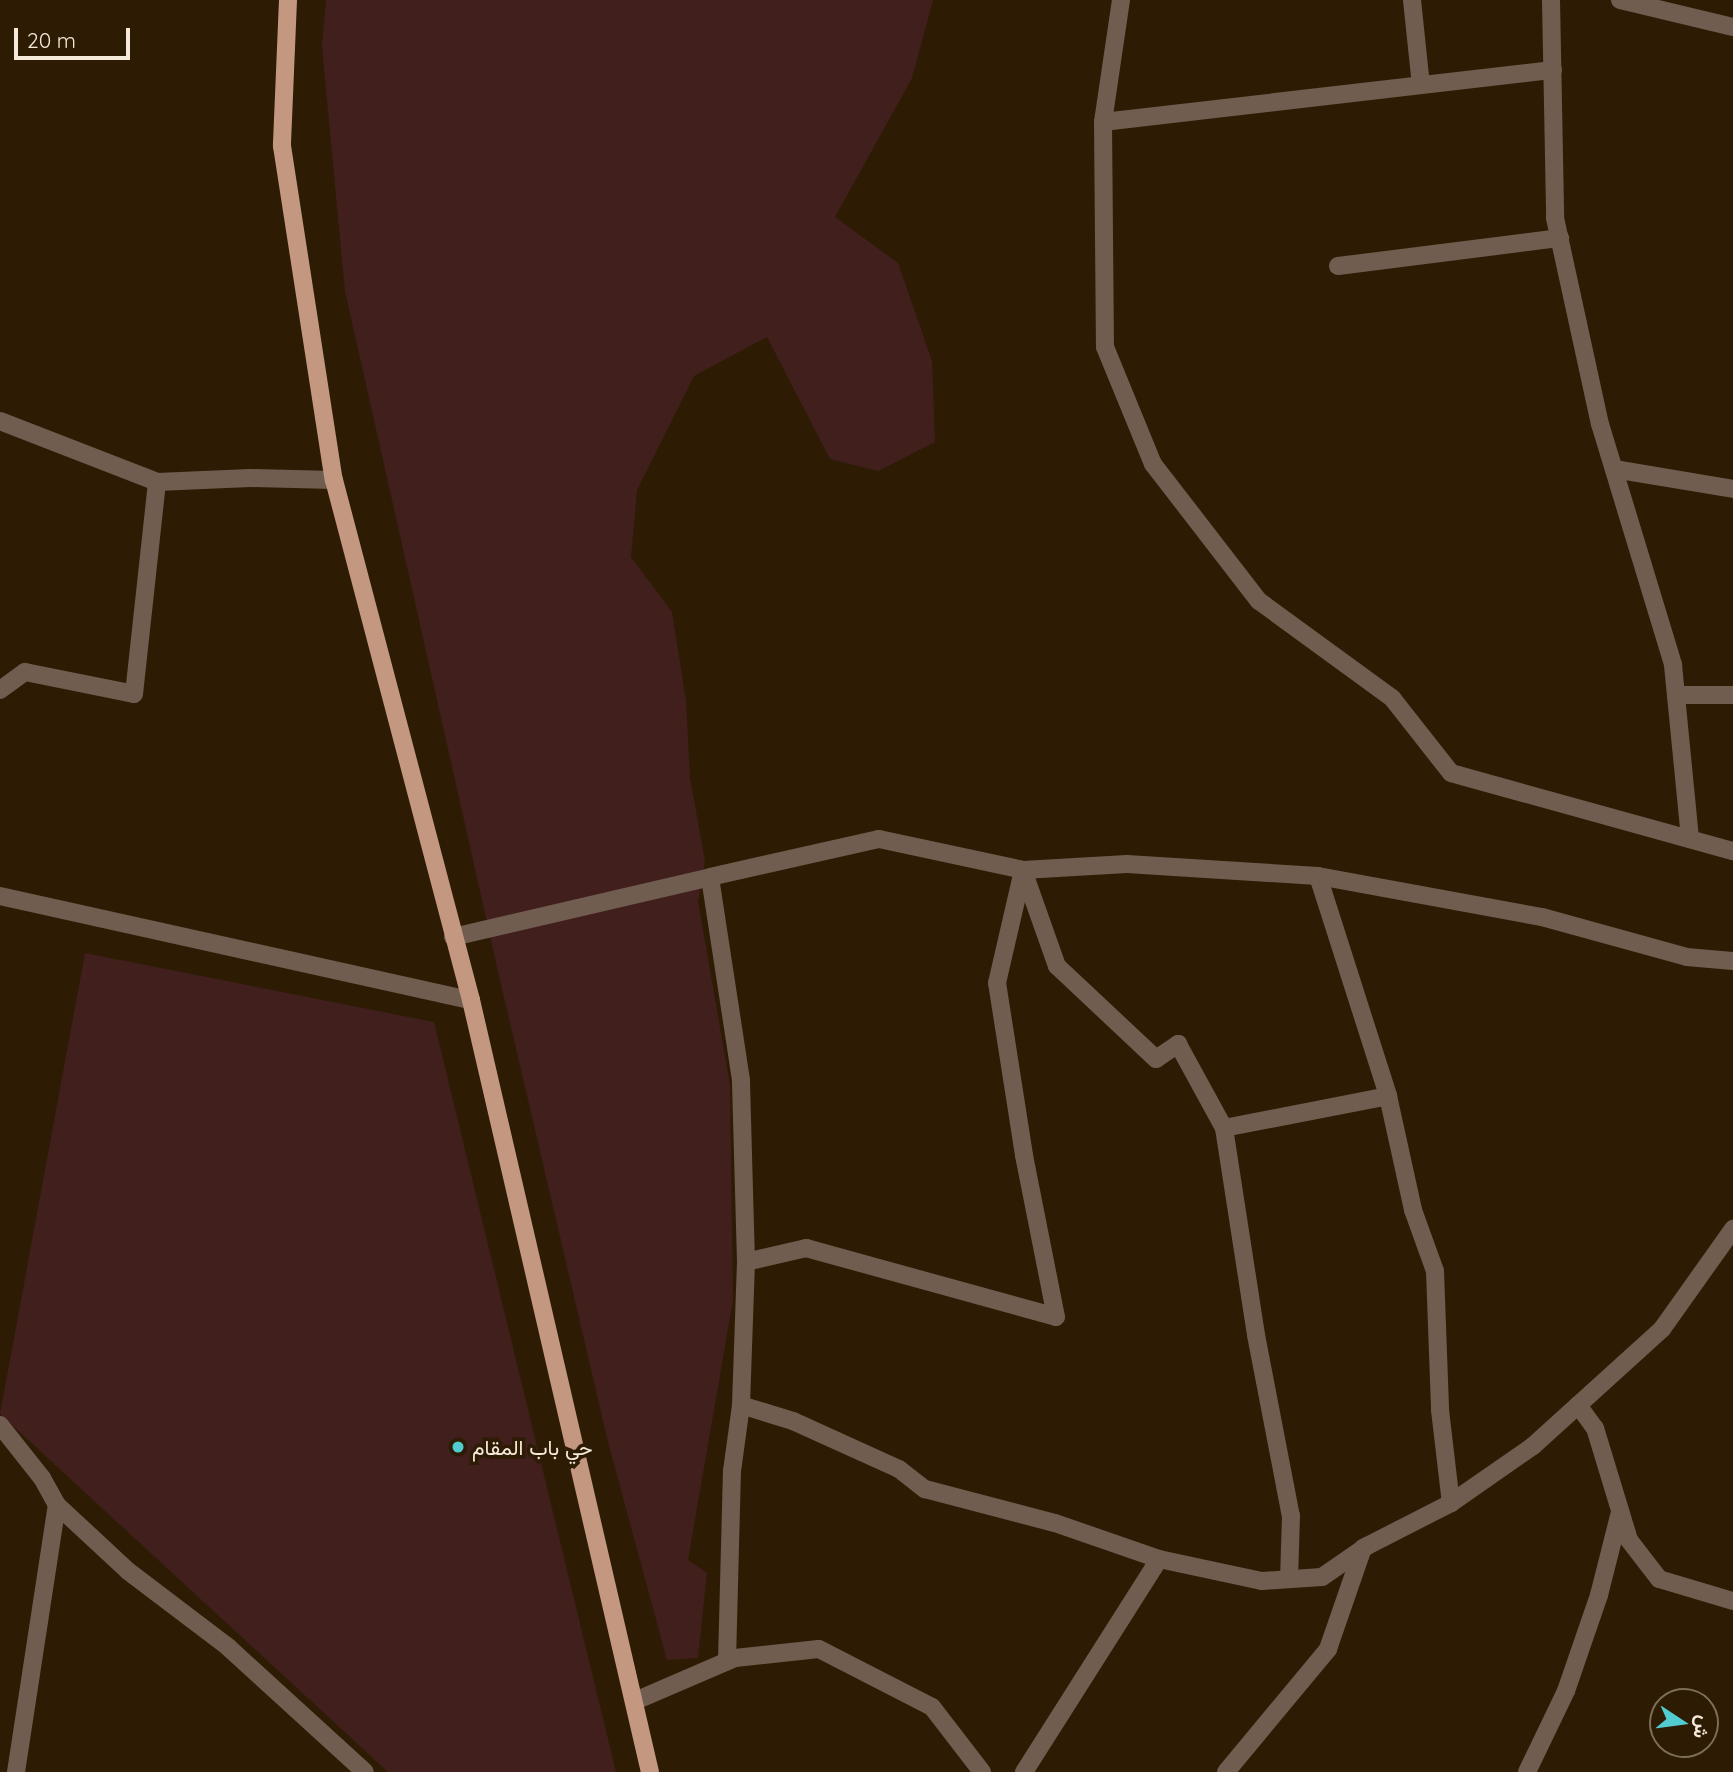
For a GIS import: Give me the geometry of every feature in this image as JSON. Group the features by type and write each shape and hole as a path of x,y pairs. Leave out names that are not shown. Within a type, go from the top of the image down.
{"main road":[{"path":"288,0 282,146 334,480 471,1000 650,1772"}],"street":[{"path":"1121,0 1102,122 1105,347 1153,464 1259,601 1392,698 1451,773 1733,851"},
{"path":"1412,0 1421,85"},
{"path":"1551,0 1555,218 1600,424 1672,665 1690,839"},
{"path":"1620,0 1733,27"},
{"path":"1102,122 1553,70"},
{"path":"1338,266 1560,239"},
{"path":"0,421 157,482 250,478 334,480"},
{"path":"1614,469 1733,489"},
{"path":"0,690 25,673 134,694 157,482"},
{"path":"1676,695 1733,695"},
{"path":"453,937 879,839 1023,870 1127,864 1318,876 1542,916 1686,957 1733,961"},
{"path":"1023,870 1057,966 1156,1059 1178,1044 1224,1128 1256,1335 1291,1516 1289,1579"},
{"path":"746,1262 806,1248 1056,1317 1024,1155 997,983 1023,870"},
{"path":"1318,876 1388,1096 1413,1210 1436,1271 1440,1410 1451,1503"},
{"path":"710,877 741,1080 746,1262 741,1405 732,1471 727,1661"},
{"path":"0,896 471,1000"},
{"path":"1224,1128 1388,1096"},
{"path":"741,1405 793,1420 899,1469 925,1489 1055,1523 1159,1559 1262,1581 1322,1577 1363,1549 1451,1503 1533,1446 1662,1329 1733,1229"},
{"path":"1578,1405 1595,1428 1629,1539 1659,1579 1733,1601"},
{"path":"0,1425 42,1478 57,1505 128,1570 228,1647 365,1772"},
{"path":"16,1772 57,1505"},
{"path":"1527,1772 1566,1691 1599,1595 1620,1512"},
{"path":"1226,1772 1328,1649 1363,1549"},
{"path":"1024,1772 1159,1559"},
{"path":"635,1701 727,1661 819,1649 932,1707 982,1772"}],"shaded area":[{"path":"326,0 933,0 912,78 835,217 898,263 932,361 935,442 878,471 830,459 767,337 694,376 637,490 631,557 672,612 686,701 690,778 705,861 698,901 730,1085 733,1300 688,1560 707,1573 698,1658 667,1660 608,1442 500,980 345,291 322,47"},
{"path":"85,953 434,1022 616,1772 388,1772 0,1414"}],"place":[{"name":"حي باب المقام","path":"458,1447"}]}
